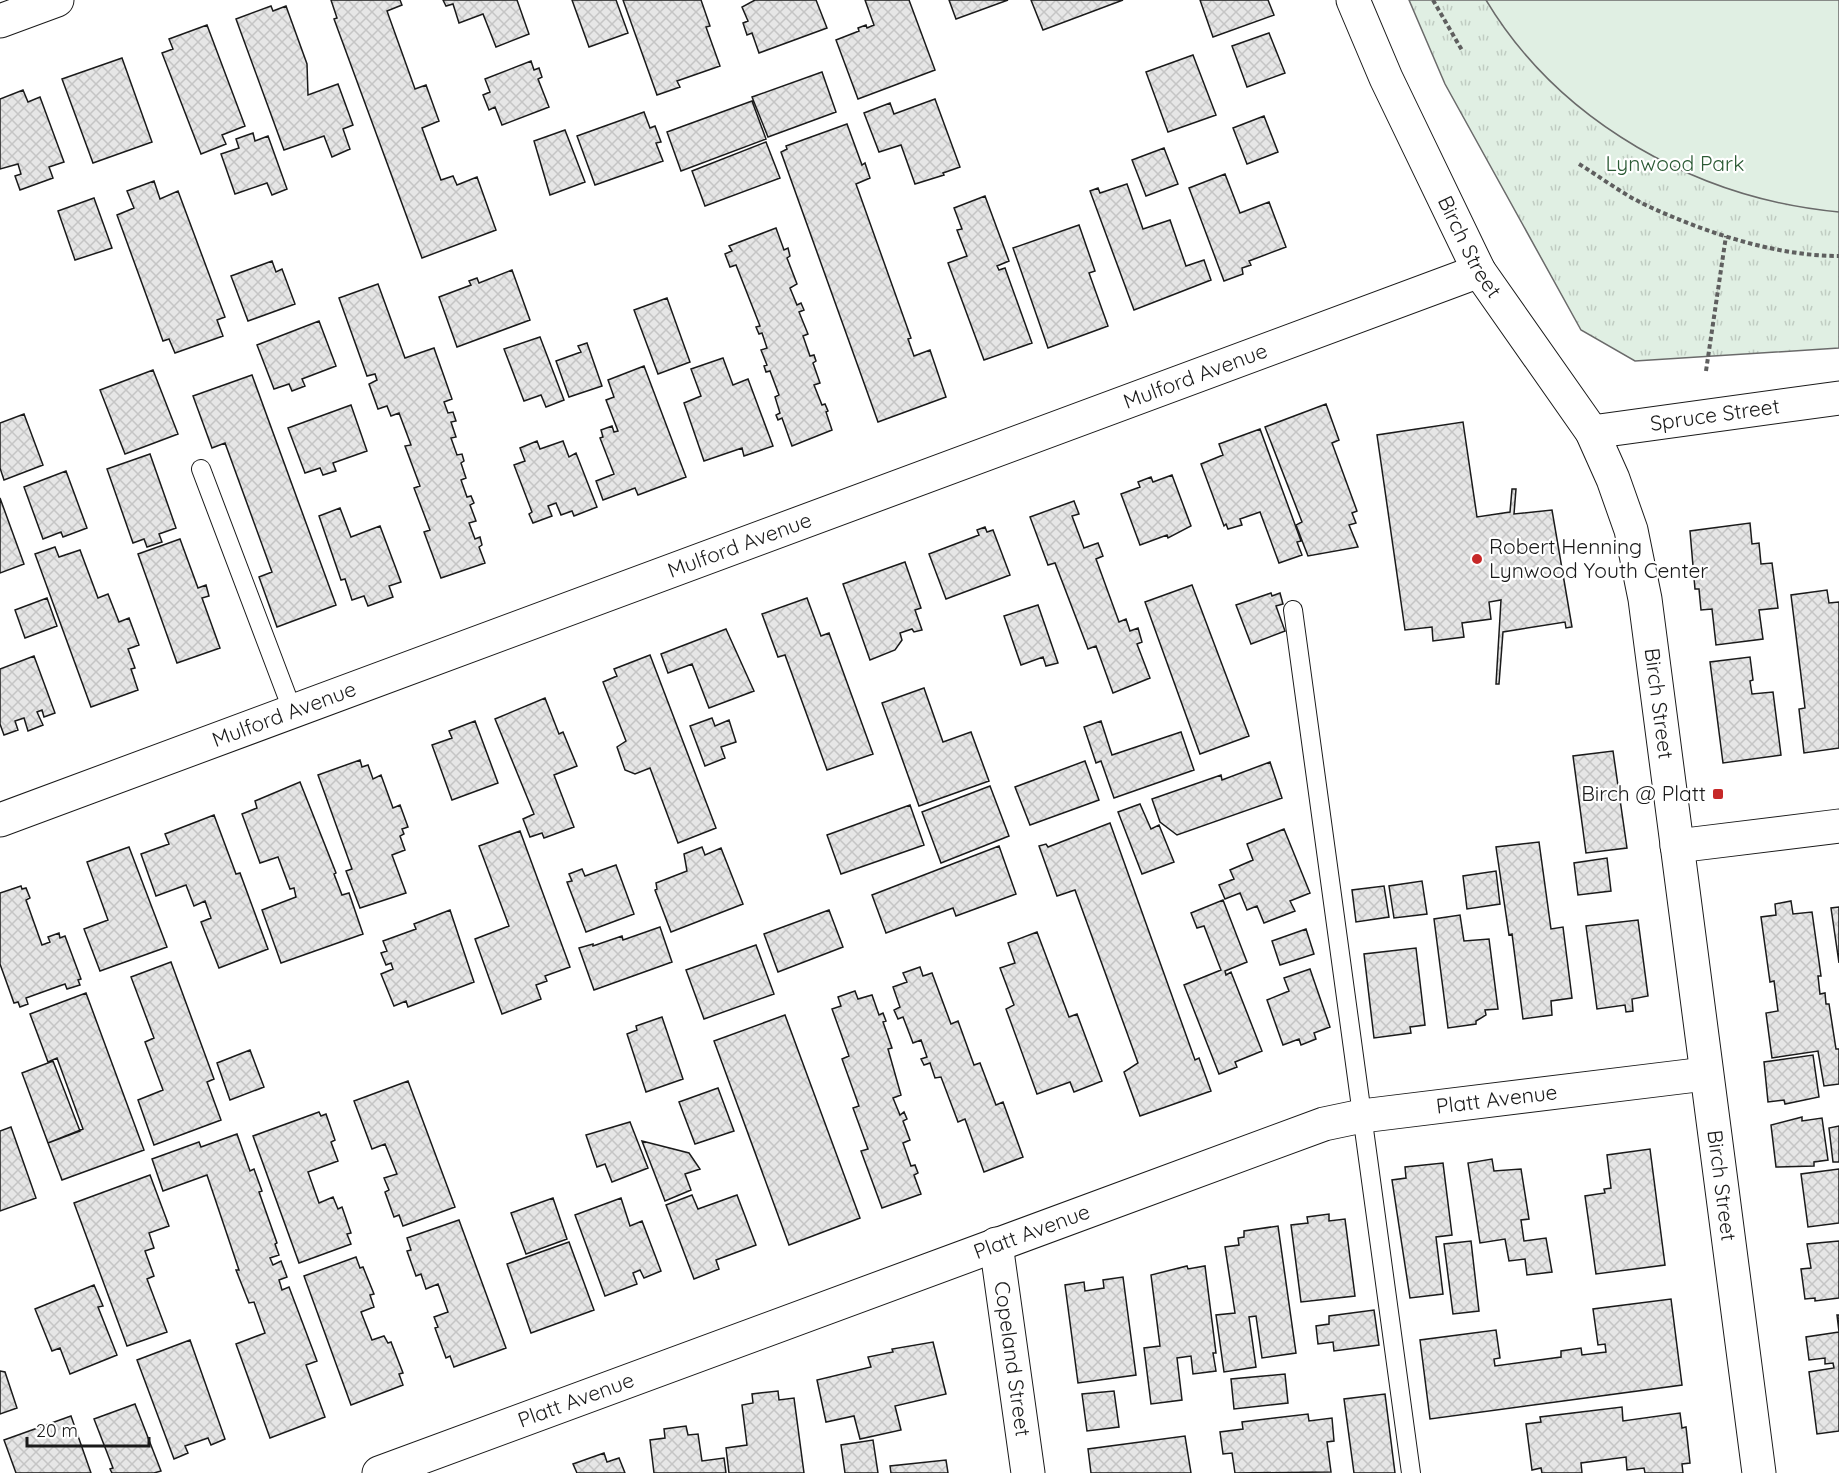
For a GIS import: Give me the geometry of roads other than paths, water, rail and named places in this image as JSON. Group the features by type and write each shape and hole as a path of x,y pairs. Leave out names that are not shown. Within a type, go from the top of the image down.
{"street":[{"path":"0,21 57,0"},
{"name":"Birch Street","path":"1353,0 1386,78 1479,271 1592,432 1613,479 1631,530 1645,599 1705,1074 1759,1473"},
{"name":"Mulford Avenue","path":"0,820 1479,271"},
{"name":"Spruce Street","path":"1592,432 1839,398"},
{"path":"1677,846 1839,826"},
{"name":"Platt Avenue","path":"379,1473 1280,1138 1324,1124 1362,1116 1705,1074"},
{"name":"Copeland Street","path":"996,1244 1028,1473"}],"lane":[{"path":"201,469 293,711"},
{"path":"1293,610 1411,1473"}],"place":[{"name":"Robert Henning Lynwood Youth Center","path":"1477,559"},
{"name":"Birch @ Platt","path":"1718,794"}],"park label":[{"name":"Lynwood Park","path":"1675,164"}]}
